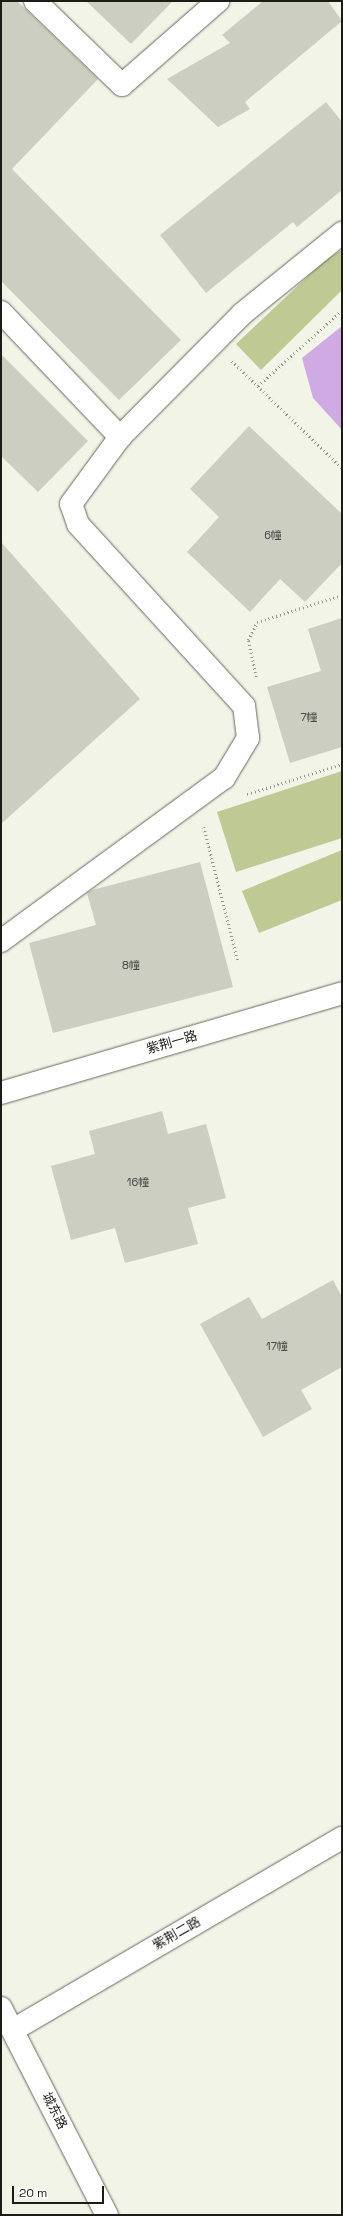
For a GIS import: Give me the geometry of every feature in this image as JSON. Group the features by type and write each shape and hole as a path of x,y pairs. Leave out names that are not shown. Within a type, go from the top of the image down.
{"street":[{"path":"35,1 122,85 218,1"},
{"path":"1,940 224,778 248,738 244,706 78,524 71,504 120,437 242,314 342,233"},
{"path":"1,312 120,437"},
{"name":"紫荆一路","path":"1,1093 342,993"},
{"name":"紫荆二路","path":"13,2030 342,1838"},
{"name":"城东路","path":"1,2008 107,2215"}],"path":[{"path":"258,386 342,310"},
{"path":"214,343 342,468"},
{"path":"240,796 342,764"}],"green space":[{"path":"342,250 342,290 261,370 236,344 324,261"},
{"path":"342,771 342,838 236,872 217,812"},
{"path":"342,850 342,900 259,933 242,891"}],"shaded area":[{"path":"342,326 342,430 313,398 302,358"}],"building":[{"path":"1,1 17,1 98,79 12,169 181,340 119,400 1,281"},
{"path":"86,1 173,1 131,44"},
{"path":"263,1 328,1 342,21 245,102 250,109 218,127 167,79 230,43 222,35"},
{"path":"326,102 342,122 342,190 297,227 293,222 206,293 160,235"},
{"path":"1,354 88,441 38,492 1,456"},
{"path":"249,426 342,514 342,563 305,602 280,579 250,612 187,552 219,517 190,489"},
{"path":"1,542 140,699 1,824"},
{"path":"342,618 342,747 290,763 267,687 321,671 308,629"},
{"path":"200,862 233,987 53,1033 29,943 96,925 87,893 92,890"},
{"path":"162,1111 168,1134 206,1124 226,1198 188,1208 198,1244 125,1263 115,1228 71,1240 51,1166 95,1154 89,1131"},
{"path":"333,1280 342,1297 342,1367 301,1390 312,1409 263,1437 200,1324 249,1297 262,1319"}]}
